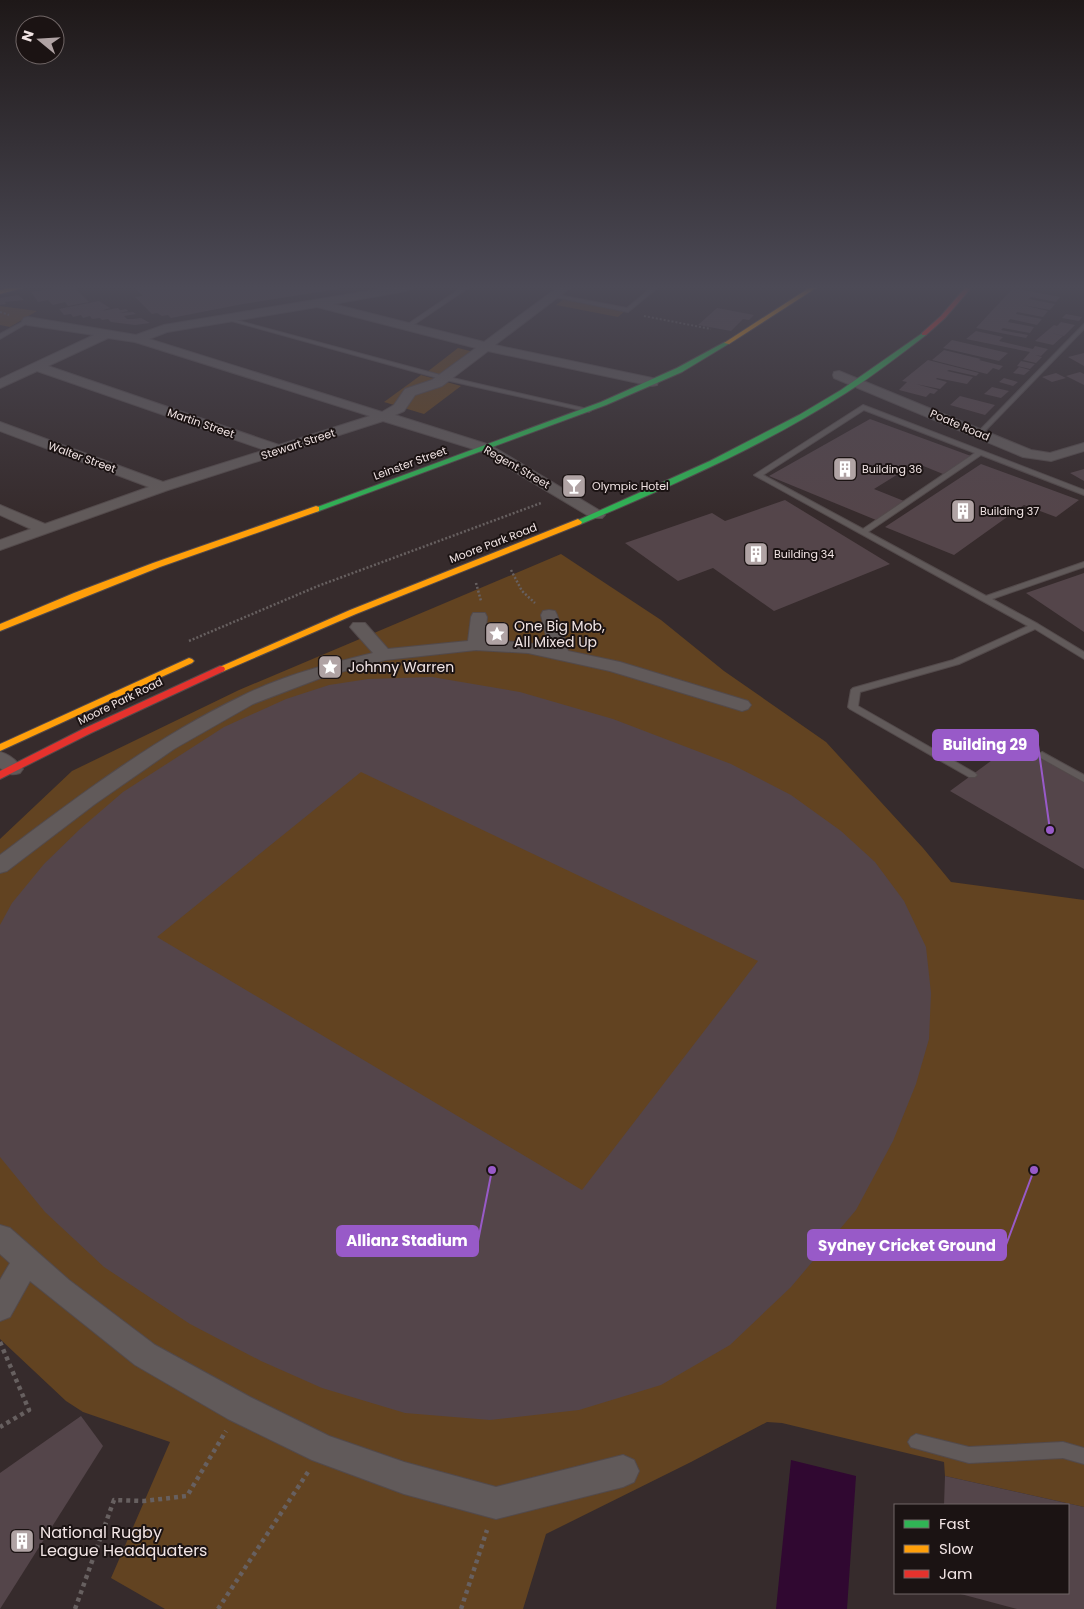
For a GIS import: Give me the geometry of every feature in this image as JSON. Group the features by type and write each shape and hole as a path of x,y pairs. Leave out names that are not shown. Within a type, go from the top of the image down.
{"main road":[{"name":"Leinster Street","path":"0,628 40,610 233,537 402,480 485,448 501,444 589,410 690,363"},
{"name":"Moore Park Road","path":"4,767 225,666 355,611 597,515 705,466 776,430 856,382 882,363"},
{"path":"834,378 854,364"},
{"path":"564,511 586,501"},
{"name":"Moore Park Road","path":"0,748 203,655"}],"street":[{"path":"0,384 45,363"},
{"name":"Regent Street","path":"214,363 485,448 586,501 597,515"},
{"name":"Stewart Street","path":"0,545 163,487 384,416 399,408 410,392 437,383 464,363"},
{"path":"563,363 652,382"},
{"name":"Martin Street","path":"37,367 279,450"},
{"name":"Poate Road","path":"834,378 856,382 1038,456 1051,457 1084,447"},
{"name":"Walter Street","path":"0,426 163,487"},
{"path":"0,510 45,528"},
{"path":"476,645 480,610"},
{"path":"549,615 560,655"},
{"path":"359,626 384,655"},
{"path":"2,861 167,745 247,700 320,672 384,655 476,645 528,648 614,666 742,705"},
{"path":"0,1237 59,1289 145,1355 239,1408 323,1449 404,1478 496,1503 623,1471"},
{"path":"0,1308 26,1260"}],"lane":[{"path":"389,363 443,378 589,410"},
{"path":"980,433 1048,363"},
{"path":"1084,493 863,407 758,475 1035,626 1084,656"},
{"path":"863,532 980,452"},
{"path":"986,599 1084,564"},
{"path":"972,775 853,707 856,690 956,662 1035,626"},
{"path":"1042,755 1084,779"},
{"path":"916,1442 969,1455 1064,1450 1084,1456"}],"path":[{"path":"183,643 318,586 547,501"},
{"path":"509,567 522,591"},
{"path":"475,580 480,610"},
{"path":"0,1342 29,1410 0,1427"},
{"path":"75,1609 114,1500 144,1501 188,1496 239,1408"},
{"path":"218,1609 323,1449"},
{"path":"461,1609 496,1503"}],"shaded area":[{"path":"439,363 459,363 442,376 427,372"},
{"path":"421,375 461,386 424,414 384,402"},
{"path":"561,554 661,620 724,671 826,742 923,848 951,882 1084,900 1084,1507 945,1476 944,1462 782,1423 767,1422 546,1534 523,1609 165,1609 111,1578 170,1442 83,1412 66,1401 0,1339 0,839 72,771 239,690"},
{"path":"791,1460 856,1476 847,1609 776,1609"}],"building":[{"path":"924,363 940,363 979,373 976,376 949,370 947,371 973,377 967,384 937,378 947,382 940,389 916,384 938,390 926,397 899,390 907,382 902,381"},
{"path":"944,363 991,363 1003,366 999,370 993,368 987,374"},
{"path":"1019,363 1035,364 1030,369 1017,366"},
{"path":"1019,367 1030,370 1024,375 1013,373"},
{"path":"1080,372 1084,374 1084,385 1066,376"},
{"path":"1056,373 1066,378 1052,382 1042,377"},
{"path":"1004,378 1018,382 1013,386 999,382"},
{"path":"992,387 1009,391 1001,398 984,394"},
{"path":"960,396 995,405 985,415 950,405"},
{"name":"Building 36","path":"870,419 971,456 943,474 916,463 874,489 904,501 876,520 769,476"},
{"name":"Building 37","path":"981,464 1079,500 1056,517 1024,505 954,555 885,527"},
{"path":"1084,469 1084,481 1070,473"},
{"name":"Building 34","path":"785,500 890,564 774,611 713,568 678,581 625,543 712,513 725,521"},
{"path":"1084,573 1084,632 1026,593"},
{"path":"432,677 520,692 613,719 731,764 791,795 841,831 875,862 904,901 926,947 931,993 929,1039 916,1084 893,1141 856,1210 791,1287 730,1345 661,1385 579,1410 490,1420 405,1413 322,1388 261,1361 190,1324 104,1267 45,1212 0,1157 0,925 12,903 44,864 80,829 123,792 224,727 286,699 329,685 368,679","holes":["361,772 758,961 582,1190 157,937"]},
{"path":"1014,744 1084,782 1084,869 950,791"},
{"name":"National Rugby League Headquaters","path":"81,1416 103,1446 0,1609 0,1473"},
{"path":"945,1476 1084,1507 1084,1609 1017,1609 961,1594 1069,1594 1069,1504 944,1504"}],"traffic: fast":[{"path":"316,509 553,424 604,404 692,363"},
{"path":"578,522 668,484 758,441 844,392 886,363"}],"traffic: slow":[{"path":"0,628 196,550 316,509"},
{"path":"220,669 353,612 578,522"},
{"path":"0,748 189,661"}],"traffic: jam":[{"path":"0,775 87,731 220,669"}],"place":[{"name":"Building 36","path":"845,469"},
{"name":"Olympic Hotel","path":"574,486"},
{"name":"Building 37","path":"963,511"},
{"name":"Building 34","path":"756,554"},
{"name":"One Big Mob, All Mixed Up","path":"497,634"},
{"name":"Johnny Warren","path":"330,667"},
{"name":"Building 29","path":"1050,830"},
{"name":"Allianz Stadium","path":"492,1170"},
{"name":"Sydney Cricket Ground","path":"1034,1170"},
{"name":"National Rugby League Headquaters","path":"22,1541"}]}
